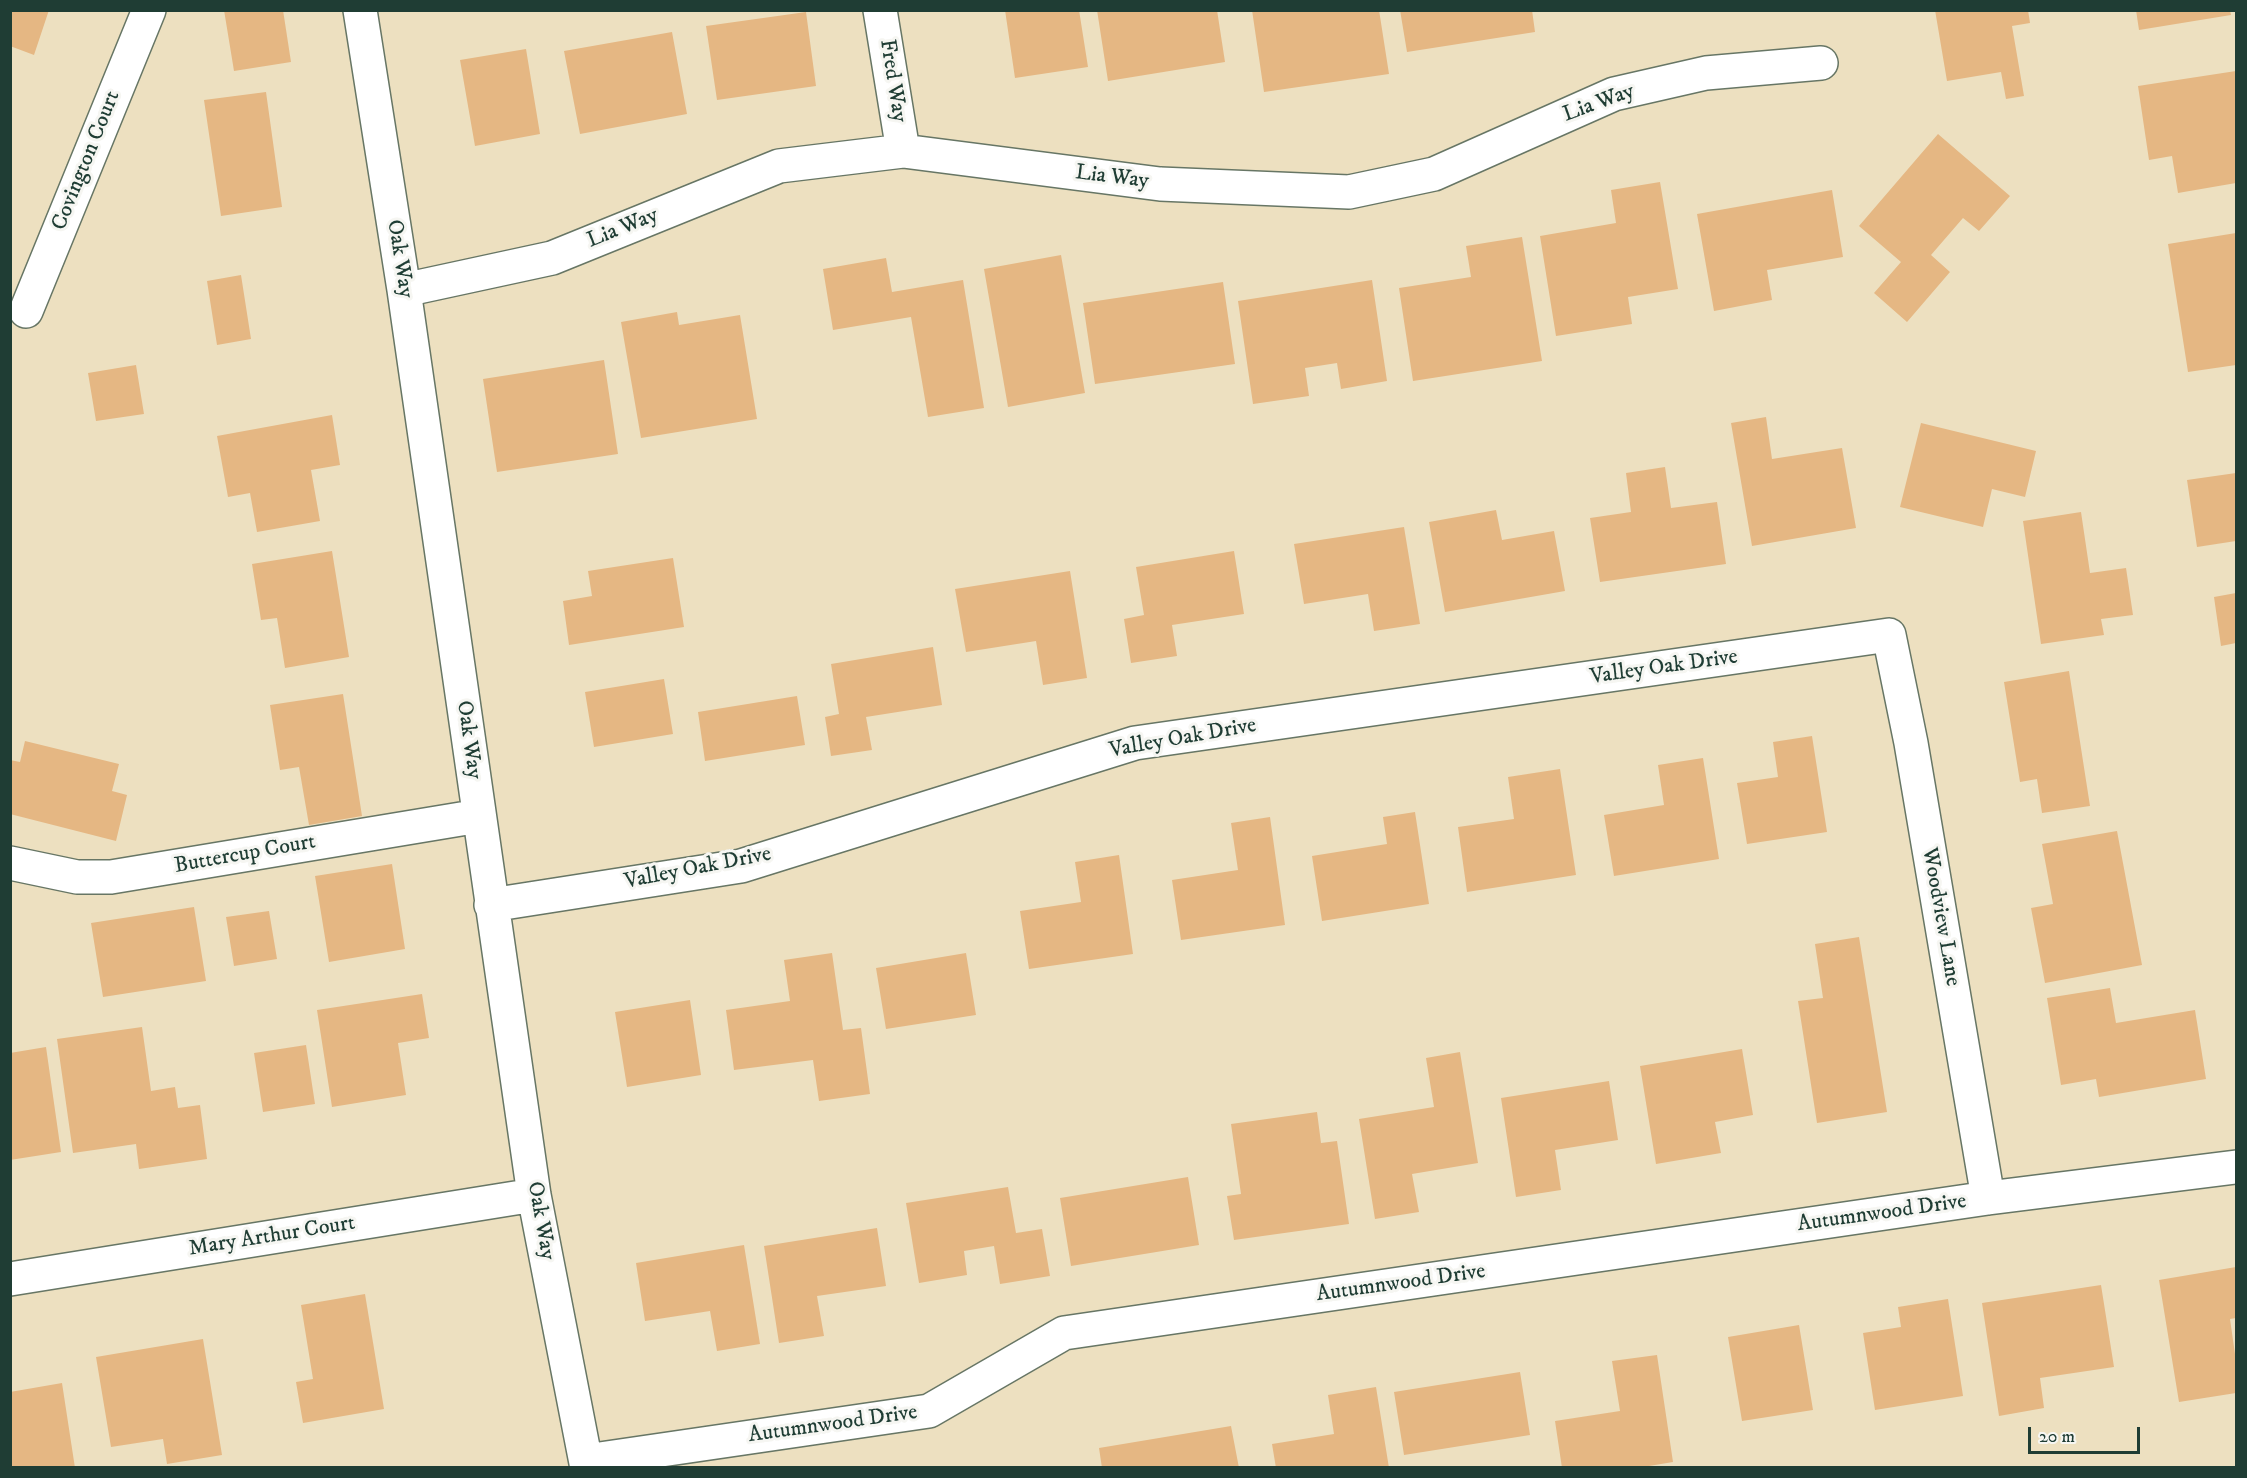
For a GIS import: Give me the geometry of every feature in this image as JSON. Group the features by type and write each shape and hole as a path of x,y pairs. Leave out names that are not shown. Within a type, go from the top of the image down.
{"street":[{"name":"Covington Court","path":"26,311 149,10"},
{"name":"Oak Way","path":"360,10 404,290 534,1194 586,1464"},
{"name":"Fred Way","path":"880,10 903,151"},
{"name":"Lia Way","path":"404,290 552,258 779,166 903,151 1160,184 1349,192 1434,174 1614,94 1706,73 1821,63"},
{"name":"Valley Oak Drive","path":"491,905 741,866 1135,743 1889,635"},
{"name":"Woodview Lane","path":"1889,635 1911,743 1988,1198"},
{"name":"Buttercup Court","path":"10,863 77,877 111,877 479,816"},
{"name":"Autumnwood Drive","path":"586,1464 929,1411 1064,1333 1988,1198 2236,1167"},
{"name":"Mary Arthur Court","path":"10,1279 534,1194"}],"building":[{"path":"10,10 49,10 34,55 10,46"},
{"path":"224,10 283,10 291,62 234,71"},
{"path":"1005,10 1079,10 1088,67 1015,78"},
{"path":"1097,10 1217,10 1225,62 1108,81"},
{"path":"1252,10 1379,10 1389,74 1264,92"},
{"path":"1400,10 1532,10 1535,32 1407,52"},
{"path":"1935,10 2028,10 2030,23 2012,26 2024,96 2006,99 2001,72 1947,81"},
{"path":"2136,10 2230,10 2231,15 2139,30"},
{"path":"806,12 816,86 717,100 706,26"},
{"path":"672,32 687,114 580,134 564,51"},
{"path":"526,49 540,134 475,146 460,60"},
{"path":"2236,71 2236,183 2178,193 2172,156 2149,160 2138,86"},
{"path":"266,92 282,207 221,216 204,100"},
{"path":"1938,134 2010,196 1979,231 1963,218 1931,255 1950,272 1907,322 1874,293 1901,262 1859,226"},
{"path":"1660,182 1678,289 1628,297 1632,324 1556,336 1540,236 1616,223 1611,190"},
{"path":"1832,190 1843,257 1767,270 1772,300 1714,311 1697,214"},
{"path":"2236,233 2236,365 2188,372 2168,244"},
{"path":"1522,237 1542,361 1413,381 1399,288 1471,277 1466,246"},
{"path":"1061,255 1085,393 1008,407 984,269"},
{"path":"886,258 892,292 963,280 984,408 928,417 911,317 833,330 823,269"},
{"path":"241,275 251,339 217,345 207,281"},
{"path":"1372,280 1387,381 1341,389 1337,363 1305,368 1309,396 1253,404 1238,301"},
{"path":"1223,282 1235,364 1095,384 1083,303"},
{"path":"677,312 679,325 740,315 757,419 641,438 621,322"},
{"path":"604,360 618,454 497,472 483,379"},
{"path":"136,365 144,414 96,421 88,373"},
{"path":"332,415 340,465 311,470 320,521 257,532 250,493 228,497 217,436"},
{"path":"1766,417 1772,459 1842,448 1856,528 1752,546 1731,423"},
{"path":"1921,423 2036,451 2025,497 1992,489 1983,527 1900,507"},
{"path":"1665,467 1671,508 1717,502 1726,564 1600,582 1590,518 1631,512 1626,473"},
{"path":"2236,473 2236,541 2197,547 2187,480"},
{"path":"1496,510 1502,540 1554,531 1565,591 1445,612 1429,522"},
{"path":"2081,512 2090,573 2126,568 2133,615 2101,619 2104,635 2041,644 2023,521"},
{"path":"1404,527 1420,624 1374,631 1368,594 1304,604 1294,544"},
{"path":"332,551 349,657 285,668 277,618 261,620 252,564"},
{"path":"1234,551 1244,614 1172,625 1177,656 1131,663 1124,619 1144,615 1136,567"},
{"path":"673,558 684,627 569,645 563,601 592,596 588,571"},
{"path":"1070,571 1087,678 1043,685 1036,641 966,652 955,589"},
{"path":"2236,593 2236,643 2221,646 2214,597"},
{"path":"933,647 942,705 866,717 872,750 831,756 825,717 839,714 831,664"},
{"path":"2069,671 2090,806 2042,813 2037,779 2020,782 2004,682"},
{"path":"664,679 673,734 594,747 585,692"},
{"path":"343,694 362,816 309,825 299,767 280,770 270,705"},
{"path":"797,696 805,745 705,761 698,712"},
{"path":"1812,736 1827,832 1747,844 1737,783 1778,777 1773,742"},
{"path":"25,741 119,764 112,791 127,795 116,841 10,814 10,760 20,762"},
{"path":"1703,758 1719,859 1614,876 1604,815 1664,805 1658,765"},
{"path":"1560,769 1576,875 1467,892 1458,827 1514,819 1508,777"},
{"path":"1415,812 1429,904 1322,921 1312,856 1387,844 1383,817"},
{"path":"1270,817 1285,925 1181,940 1172,880 1238,870 1231,823"},
{"path":"2117,831 2142,965 2045,983 2031,908 2053,904 2042,844"},
{"path":"1119,855 1133,954 1029,969 1020,911 1081,902 1075,862"},
{"path":"392,864 405,949 329,962 315,876"},
{"path":"194,907 206,981 103,997 91,923"},
{"path":"269,911 277,959 234,966 226,917"},
{"path":"1859,937 1887,1112 1817,1123 1798,1001 1823,998 1815,944"},
{"path":"832,953 843,1030 861,1028 870,1094 819,1101 813,1060 734,1070 726,1010 790,1001 784,960"},
{"path":"966,953 976,1015 886,1029 876,968"},
{"path":"2110,988 2116,1023 2195,1010 2206,1079 2099,1097 2096,1079 2061,1085 2047,998"},
{"path":"422,994 429,1038 398,1043 406,1095 332,1107 317,1010"},
{"path":"690,1000 701,1075 627,1087 615,1012"},
{"path":"142,1027 151,1091 175,1087 178,1108 200,1105 207,1159 139,1169 136,1144 73,1153 57,1039"},
{"path":"306,1045 315,1104 263,1112 254,1053"},
{"path":"46,1047 61,1152 10,1160 10,1053"},
{"path":"1742,1049 1753,1115 1715,1122 1721,1153 1656,1164 1640,1066"},
{"path":"1460,1052 1478,1163 1412,1174 1419,1212 1375,1219 1359,1119 1434,1107 1426,1058"},
{"path":"1609,1081 1618,1140 1555,1150 1561,1190 1516,1197 1501,1098"},
{"path":"1317,1112 1321,1143 1337,1141 1349,1224 1234,1240 1227,1196 1241,1194 1231,1124"},
{"path":"1188,1177 1199,1245 1071,1266 1060,1198"},
{"path":"1008,1187 1016,1233 1042,1229 1050,1276 1000,1284 994,1246 964,1251 967,1275 919,1283 906,1203"},
{"path":"877,1228 886,1286 817,1296 824,1336 779,1343 764,1246"},
{"path":"744,1245 760,1344 717,1351 710,1311 645,1321 636,1263"},
{"path":"2236,1267 2236,1318 2230,1319 2236,1361 2236,1393 2179,1402 2159,1280"},
{"path":"2101,1285 2114,1367 2040,1378 2044,1408 1999,1416 1982,1303"},
{"path":"365,1294 384,1409 303,1423 296,1382 313,1379 301,1305"},
{"path":"1948,1299 1963,1396 1875,1410 1863,1333 1901,1327 1898,1307"},
{"path":"1799,1325 1813,1410 1742,1421 1728,1337"},
{"path":"203,1339 222,1455 167,1464 163,1439 111,1447 96,1357"},
{"path":"1657,1355 1673,1462 1637,1468 1562,1468 1555,1421 1620,1411 1612,1361"},
{"path":"1520,1372 1530,1435 1404,1455 1394,1392"},
{"path":"62,1383 75,1468 10,1468 10,1392"},
{"path":"1376,1387 1389,1468 1276,1468 1272,1444 1334,1434 1328,1395"},
{"path":"1231,1426 1239,1468 1102,1468 1099,1448"}]}
